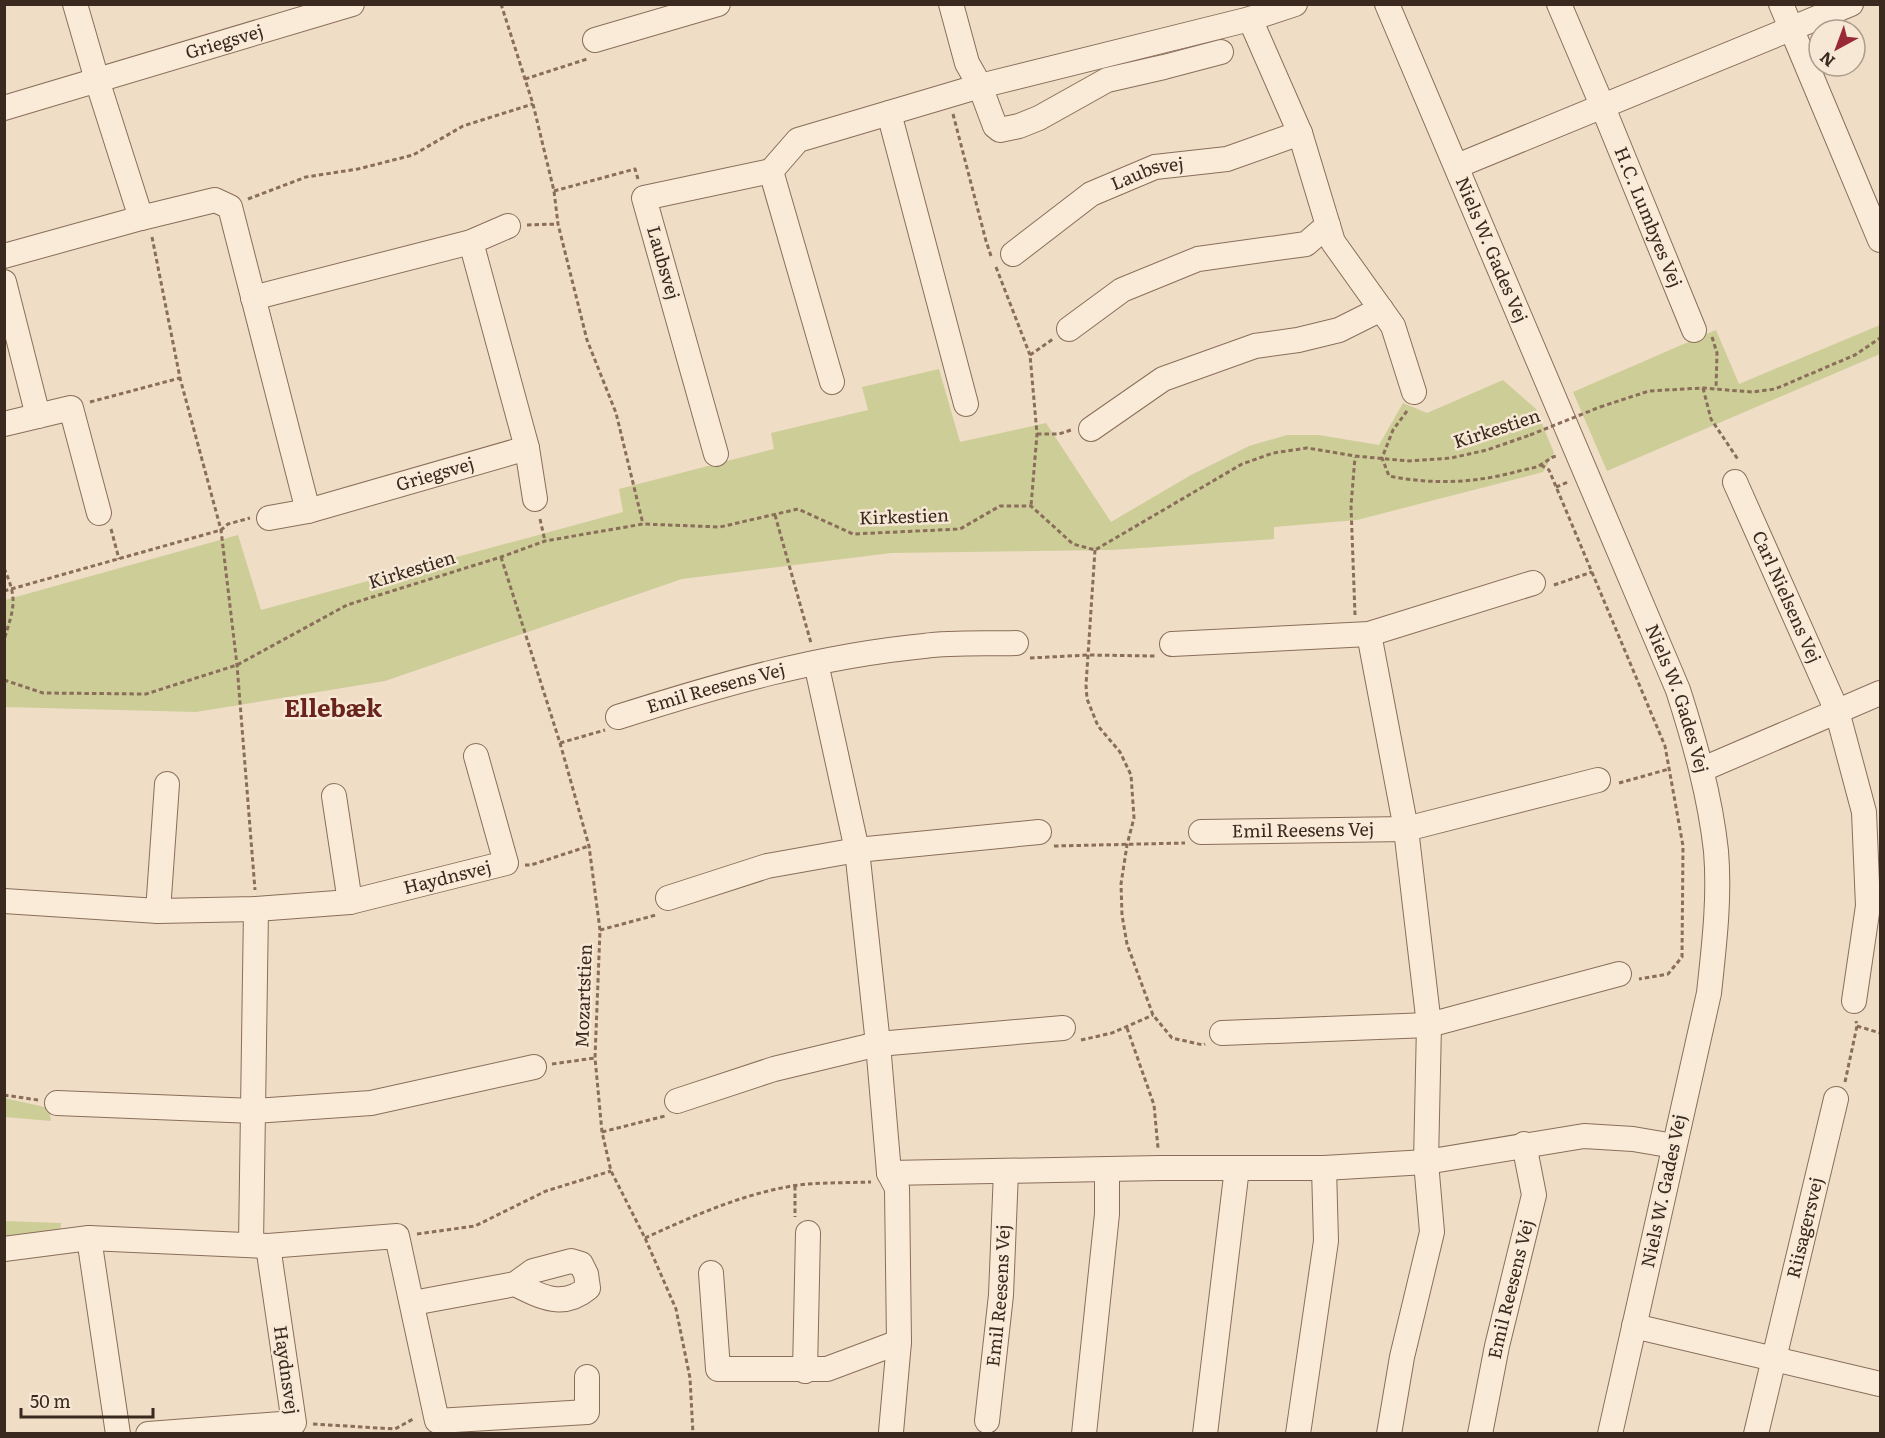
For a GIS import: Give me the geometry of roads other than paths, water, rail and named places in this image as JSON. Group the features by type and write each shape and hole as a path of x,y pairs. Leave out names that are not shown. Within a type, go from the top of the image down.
{"street":[{"path":"75,4 141,218"},
{"name":"Griegsvej","path":"4,108 352,4"},
{"path":"595,40 718,4"},
{"path":"951,4 967,63 980,86 995,126 1000,130 1039,118 1107,80 1221,52"},
{"path":"832,382 771,171 798,140 980,86 1250,19 1295,4"},
{"name":"Niels W. Gades Vej","path":"1387,4 1678,690 1702,769 1716,852 1716,921 1709,993 1610,1434"},
{"name":"H.C. Lumbyes Vej","path":"1558,4 1694,330"},
{"path":"1781,4 1881,240"},
{"path":"1457,166 1851,4"},
{"path":"1250,19 1300,133 1333,242 1393,327 1414,392"},
{"path":"888,113 966,404"},
{"name":"Laubsvej","path":"1013,254 1091,194 1155,167 1227,159 1300,133"},
{"name":"Laubsvej","path":"716,454 644,198 771,171"},
{"path":"4,256 215,200 230,207 308,511"},
{"path":"1069,329 1122,290 1198,259 1306,244 1328,225"},
{"path":"253,298 471,242 508,226"},
{"path":"471,242 527,448 535,499"},
{"path":"4,282 38,416"},
{"path":"1091,429 1164,379 1255,346 1298,340 1339,330 1381,309"},
{"path":"4,424 71,408 99,513"},
{"name":"Griegsvej","path":"269,518 308,511 527,448"},
{"name":"Carl Nielsens Vej","path":"1735,482 1837,711 1864,812 1868,906 1854,1001"},
{"path":"1172,644 1362,634 1533,583"},
{"path":"1362,634 1406,829 1429,1025 1426,1162 1432,1232 1402,1357 1389,1434"},
{"name":"Emil Reesens Vej","path":"618,717 718,685 816,663 925,645 1016,643"},
{"path":"816,663 857,850 889,1173 897,1188 899,1342 891,1432"},
{"path":"1702,769 1881,693"},
{"name":"Haydnsvej","path":"4,901 158,911 256,909 351,902 506,863 476,756"},
{"name":"Emil Reesens Vej","path":"1201,832 1406,829 1598,780"},
{"path":"158,911 167,784"},
{"path":"334,796 351,902"},
{"path":"668,898 767,866 857,850 1039,832"},
{"name":"Haydnsvej","path":"148,1434 294,1423 260,1245 254,1111 256,909"},
{"path":"1222,1033 1429,1025 1619,974"},
{"path":"677,1101 774,1069 878,1044 1063,1028"},
{"path":"57,1103 254,1111 371,1103 534,1067"},
{"name":"Riisagersvej","path":"1756,1434 1836,1099"},
{"path":"889,1173 1160,1168 1324,1168 1426,1162 1524,1144 1584,1136 1633,1139 1674,1146"},
{"name":"Emil Reesens Vej","path":"1480,1434 1497,1346 1534,1195 1524,1144"},
{"path":"1204,1434 1237,1168"},
{"path":"1298,1434 1326,1241 1324,1168"},
{"path":"1084,1434 1107,1215 1107,1170"},
{"name":"Emil Reesens Vej","path":"987,1420 1000,1295 1006,1171"},
{"path":"805,1371 808,1233"},
{"path":"4,1249 89,1238 260,1245 397,1236 437,1421 587,1412 587,1377"},
{"path":"89,1238 118,1434"},
{"path":"711,1273 718,1369 805,1371 827,1369 899,1342"},
{"path":"413,1303 515,1284"},
{"path":"1634,1326 1881,1384"}],"district":[{"name":"Ellebæk","path":"333,709"}]}
